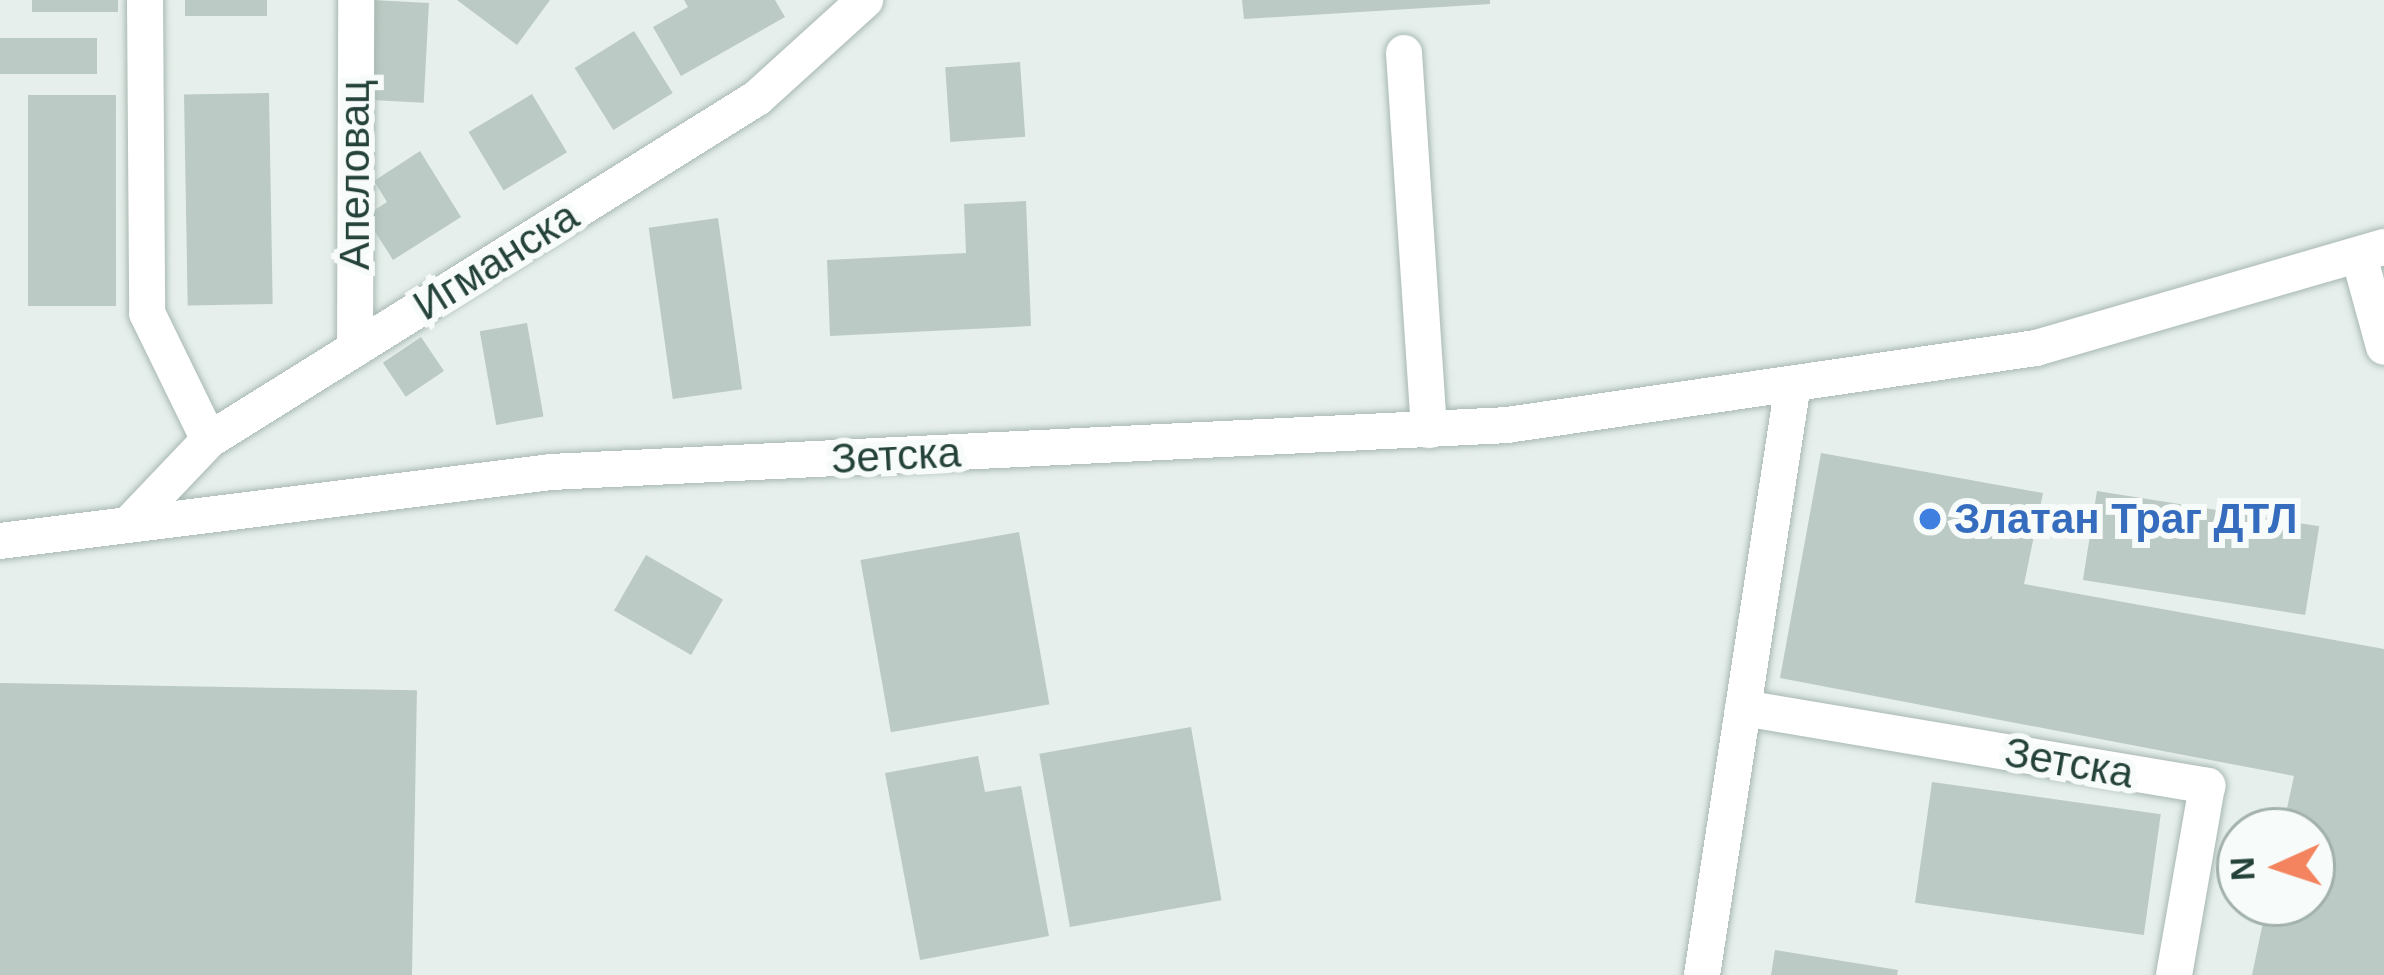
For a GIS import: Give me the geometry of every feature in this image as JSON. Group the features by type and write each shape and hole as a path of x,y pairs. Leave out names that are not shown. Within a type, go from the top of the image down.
{"street":[{"path":"145,0 147,313 209,440"},
{"name":"Апеловац","path":"355,349 356,0"},
{"name":"Игманска","path":"129,524 209,440 757,98 865,0"},
{"path":"1404,53 1429,430"},
{"path":"2372,252 2384,347"},
{"name":"Зетска","path":"0,541 551,472 1429,430 2036,348 2372,252"},
{"path":"1702,975 1793,384"},
{"name":"Зетска","path":"1743,708 2207,786 2174,975"}],"building":[{"path":"32,0 118,0 118,12 32,12"},
{"path":"185,0 267,0 267,16 185,16"},
{"path":"372,0 429,3 424,103 367,100"},
{"path":"457,0 550,0 517,45"},
{"path":"684,0 775,0 785,17 681,76 653,27 688,7"},
{"path":"1242,0 1490,0 1490,4 1244,19"},
{"path":"634,31 673,93 613,130 575,68"},
{"path":"0,38 97,38 97,74 0,74"},
{"path":"1020,62 1025,137 950,142 945,67"},
{"path":"269,93 273,304 188,305 184,94"},
{"path":"532,94 567,152 504,190 469,132"},
{"path":"28,95 116,95 116,306 28,306"},
{"path":"420,151 461,217 393,260 365,216 387,202 374,181"},
{"path":"1026,201 1031,326 830,336 827,260 966,253 964,204"},
{"path":"718,218 742,389 673,399 649,228"},
{"path":"527,323 543,417 496,425 480,331"},
{"path":"421,337 444,371 406,397 383,363"},
{"path":"1821,453 2043,493 2024,584 2384,649 2384,975 2252,975 2262,927 2336,927 2336,807 2287,807 2294,776 1780,678"},
{"path":"2097,491 2319,526 2305,615 2083,580"},
{"path":"1019,532 1049,704 891,732 860,560"},
{"path":"646,555 723,600 691,655 614,610"},
{"path":"0,683 417,690 412,975 0,975"},
{"path":"1191,727 1222,900 1070,927 1039,754"},
{"path":"978,756 985,792 1021,786 1049,936 920,960 885,773"},
{"path":"1932,782 2161,814 2144,935 1915,903"},
{"path":"1775,950 1898,970 1897,975 1771,975"}],"place":[{"name":"Златан Траг ДТЛ","path":"1930,519"}]}
